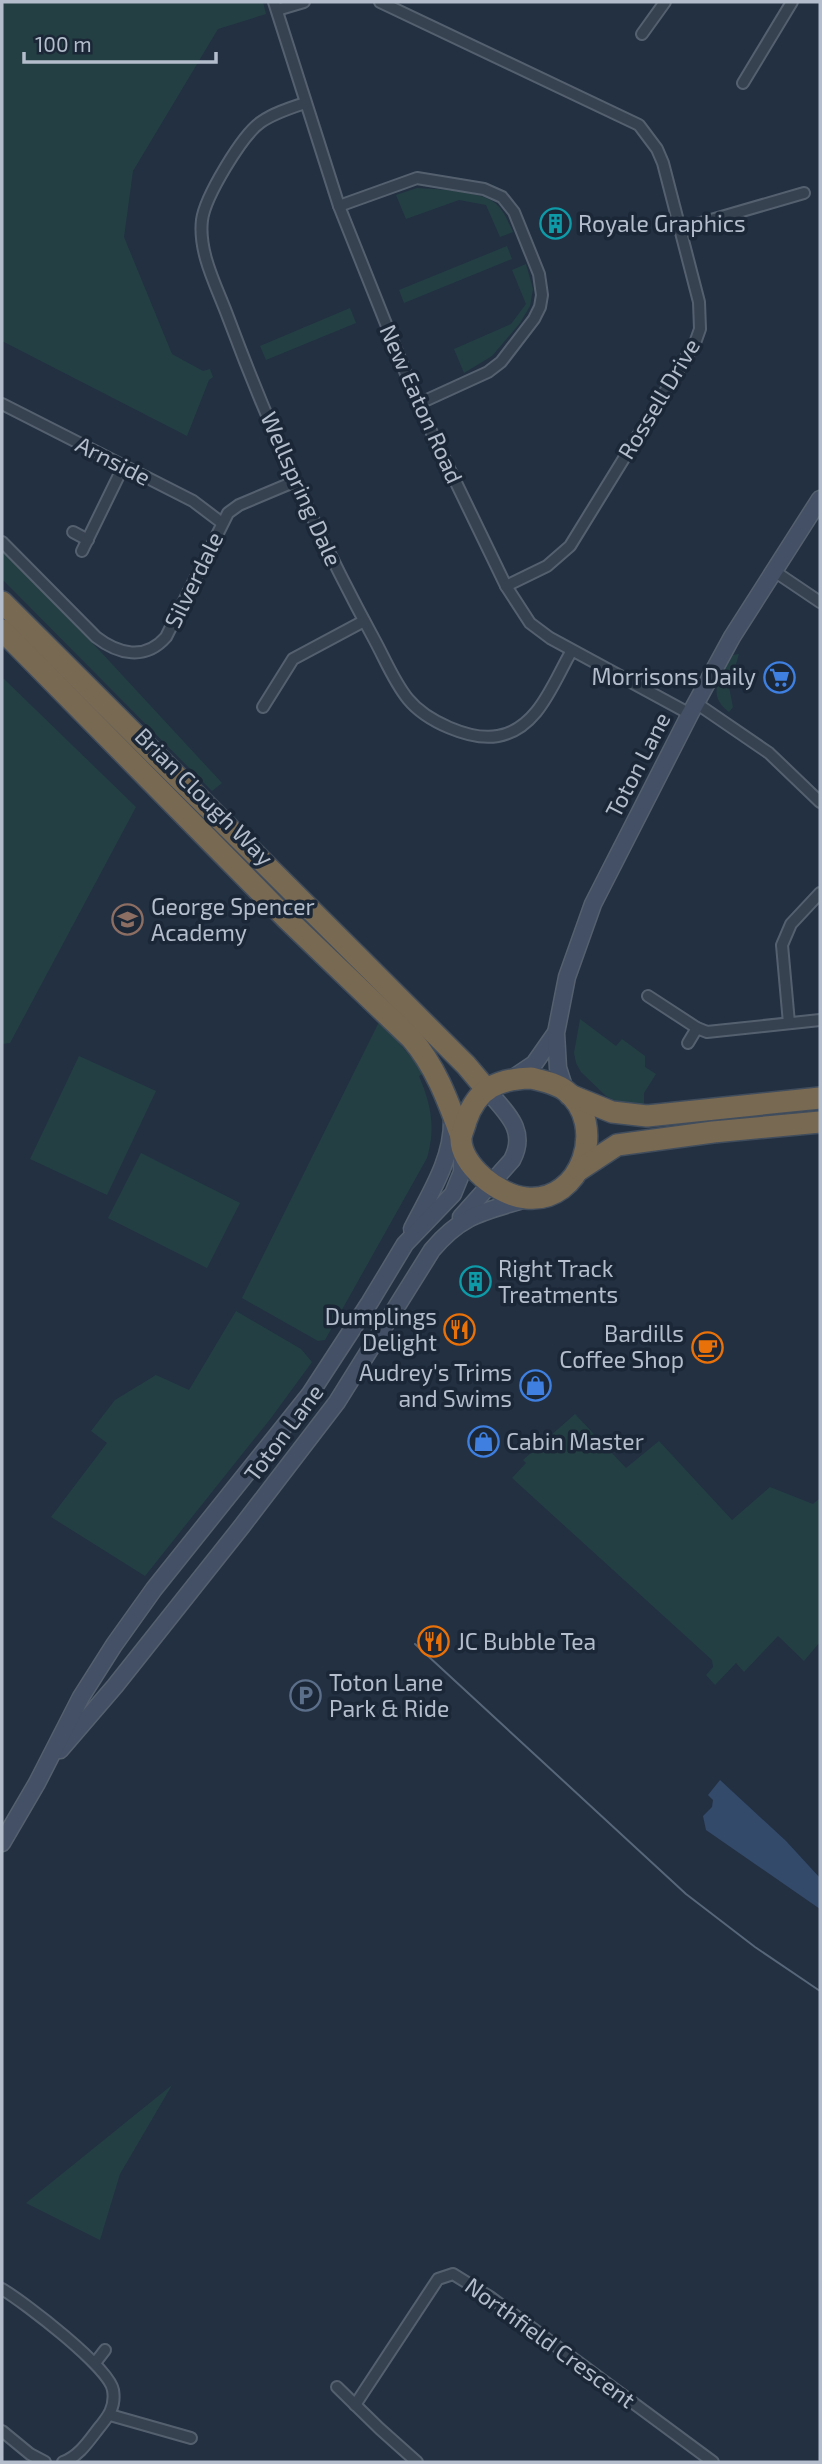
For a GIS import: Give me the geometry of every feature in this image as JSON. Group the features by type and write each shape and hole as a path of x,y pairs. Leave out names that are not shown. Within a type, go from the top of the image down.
{"highway":[{"name":"Brian Clough Way","path":"2,602 355,954 487,1090"},
{"name":"Brian Clough Way","path":"2,630 286,918 411,1038 436,1073 462,1141 478,1172 491,1185"},
{"path":"462,1141 470,1111 477,1099 496,1084 511,1079 544,1081 612,1112 647,1116 820,1098"},
{"path":"568,1093 581,1111 586,1125 587,1138 579,1170"},
{"path":"491,1185 505,1193 527,1199 563,1188 579,1170 617,1145 713,1132 820,1122"}],"main road":[{"name":"Toton Lane","path":"568,1093 558,1068 556,1033 567,977 593,904 732,637 820,499"},
{"name":"Toton Lane","path":"511,1079 534,1064 556,1033"},
{"path":"451,1228 512,1160 519,1141 512,1121 487,1090"},
{"path":"405,1244 445,1159 452,1128 451,1108"},
{"name":"Toton Lane","path":"37,1783 81,1696 145,1600 310,1394 405,1244 453,1194 462,1172 462,1141"},
{"name":"Toton Lane","path":"37,1783 61,1749 115,1686 337,1402 432,1250 451,1228 477,1214 527,1199"},
{"path":"2,1843 37,1783"}],"street":[{"path":"276,6 304,2"},
{"name":"Rossell Drive","path":"380,2 639,125 657,149 699,302 700,329 695,343 570,546 547,566 506,586"},
{"path":"642,34 665,2"},
{"path":"743,83 792,2"},
{"name":"New Eaton Road","path":"276,6 339,206 418,404 506,586 530,623 571,652 693,709 769,753 820,802"},
{"name":"Wellspring Dale","path":"305,103 268,117 250,133 237,150 211,196 202,219 207,260 239,347 296,481 364,621 409,700 430,717 471,736 499,736 512,732 532,718 571,652"},
{"path":"339,206 418,178 484,189 502,197 514,212 539,274 542,295 540,307 501,362 488,372 418,404"},
{"path":"680,229 804,193"},
{"name":"Arnside","path":"2,404 193,501 222,523"},
{"path":"82,551 123,467"},
{"name":"Silverdale","path":"2,542 96,637 110,647 134,653 152,649 166,637 222,523 235,507 296,481"},
{"path":"73,532 88,540"},
{"path":"774,571 820,601"},
{"path":"263,707 293,659 364,621"},
{"path":"789,1023 782,945 791,924 820,893"},
{"path":"648,996 707,1032 820,1020"},
{"path":"688,1043 697,1028"},
{"name":"Northfield Crescent","path":"355,2405 438,2279 453,2274 490,2297 713,2462"},
{"path":"2,2289 39,2315 94,2363 111,2382 113,2400 110,2415 80,2451 63,2462"},
{"path":"94,2363 105,2350"},
{"path":"337,2387 418,2462"},
{"path":"110,2415 191,2438"},
{"path":"2,2431 30,2454 46,2462"}],"green space":[{"path":"2,2 263,2 266,14 218,29 133,171 124,237 172,354 203,371 210,369 213,377 209,380 187,436 2,341"},
{"path":"417,188 458,191 488,199 501,209 513,232 500,237 486,205 459,200 406,219 396,195"},
{"path":"507,246 512,259 404,303 399,290"},
{"path":"526,264 533,289 530,306 520,323 492,356 464,373 454,349 511,324 526,304 512,270"},
{"path":"350,308 356,323 266,360 260,346"},
{"path":"2,551 99,650 222,783 212,791 2,579"},
{"path":"739,654 729,687 733,707 729,712 718,698 717,685 733,655"},
{"path":"2,677 136,807 10,1043 2,1044"},
{"path":"580,1019 616,1046 622,1039 645,1056 645,1067 656,1074 644,1093 644,1107 632,1108 633,1104 606,1096 581,1072 574,1053"},
{"path":"380,1020 424,1073 419,1076 431,1116 430,1147 427,1158 325,1340 318,1341 242,1298"},
{"path":"79,1056 156,1091 107,1195 30,1159"},
{"path":"141,1153 240,1203 207,1268 108,1218"},
{"path":"236,1311 301,1349 312,1362 271,1418 145,1576 51,1517 107,1443 91,1431 115,1400 156,1375 189,1390"},
{"path":"575,1414 626,1468 659,1441 732,1520 770,1487 813,1504 820,1498 820,1642 804,1661 778,1636 744,1672 736,1663 715,1685 706,1675 713,1667 712,1660 512,1478 526,1463 523,1460"},
{"path":"172,2085 120,2174 100,2240 26,2203"}],"water":[{"path":"720,1780 786,1841 820,1878 820,1909 706,1830 703,1816 712,1807 713,1800 708,1795"}],"tram line":[{"path":"415,1644 686,1894 755,1947 820,1991"}],"place":[{"name":"Royale Graphics","path":"555,224"},
{"name":"Morrisons Daily","path":"779,677"},
{"name":"George Spencer Academy","path":"128,920"},
{"name":"Right Track Treatments","path":"475,1282"},
{"name":"Dumplings Delight","path":"460,1330"},
{"name":"Bardills Coffee Shop","path":"707,1347"},
{"name":"Audrey's Trims and Swims","path":"535,1386"},
{"name":"Cabin Master","path":"483,1442"},
{"name":"JC Bubble Tea","path":"434,1642"},
{"name":"Toton Lane Park & Ride","path":"306,1696"}]}
